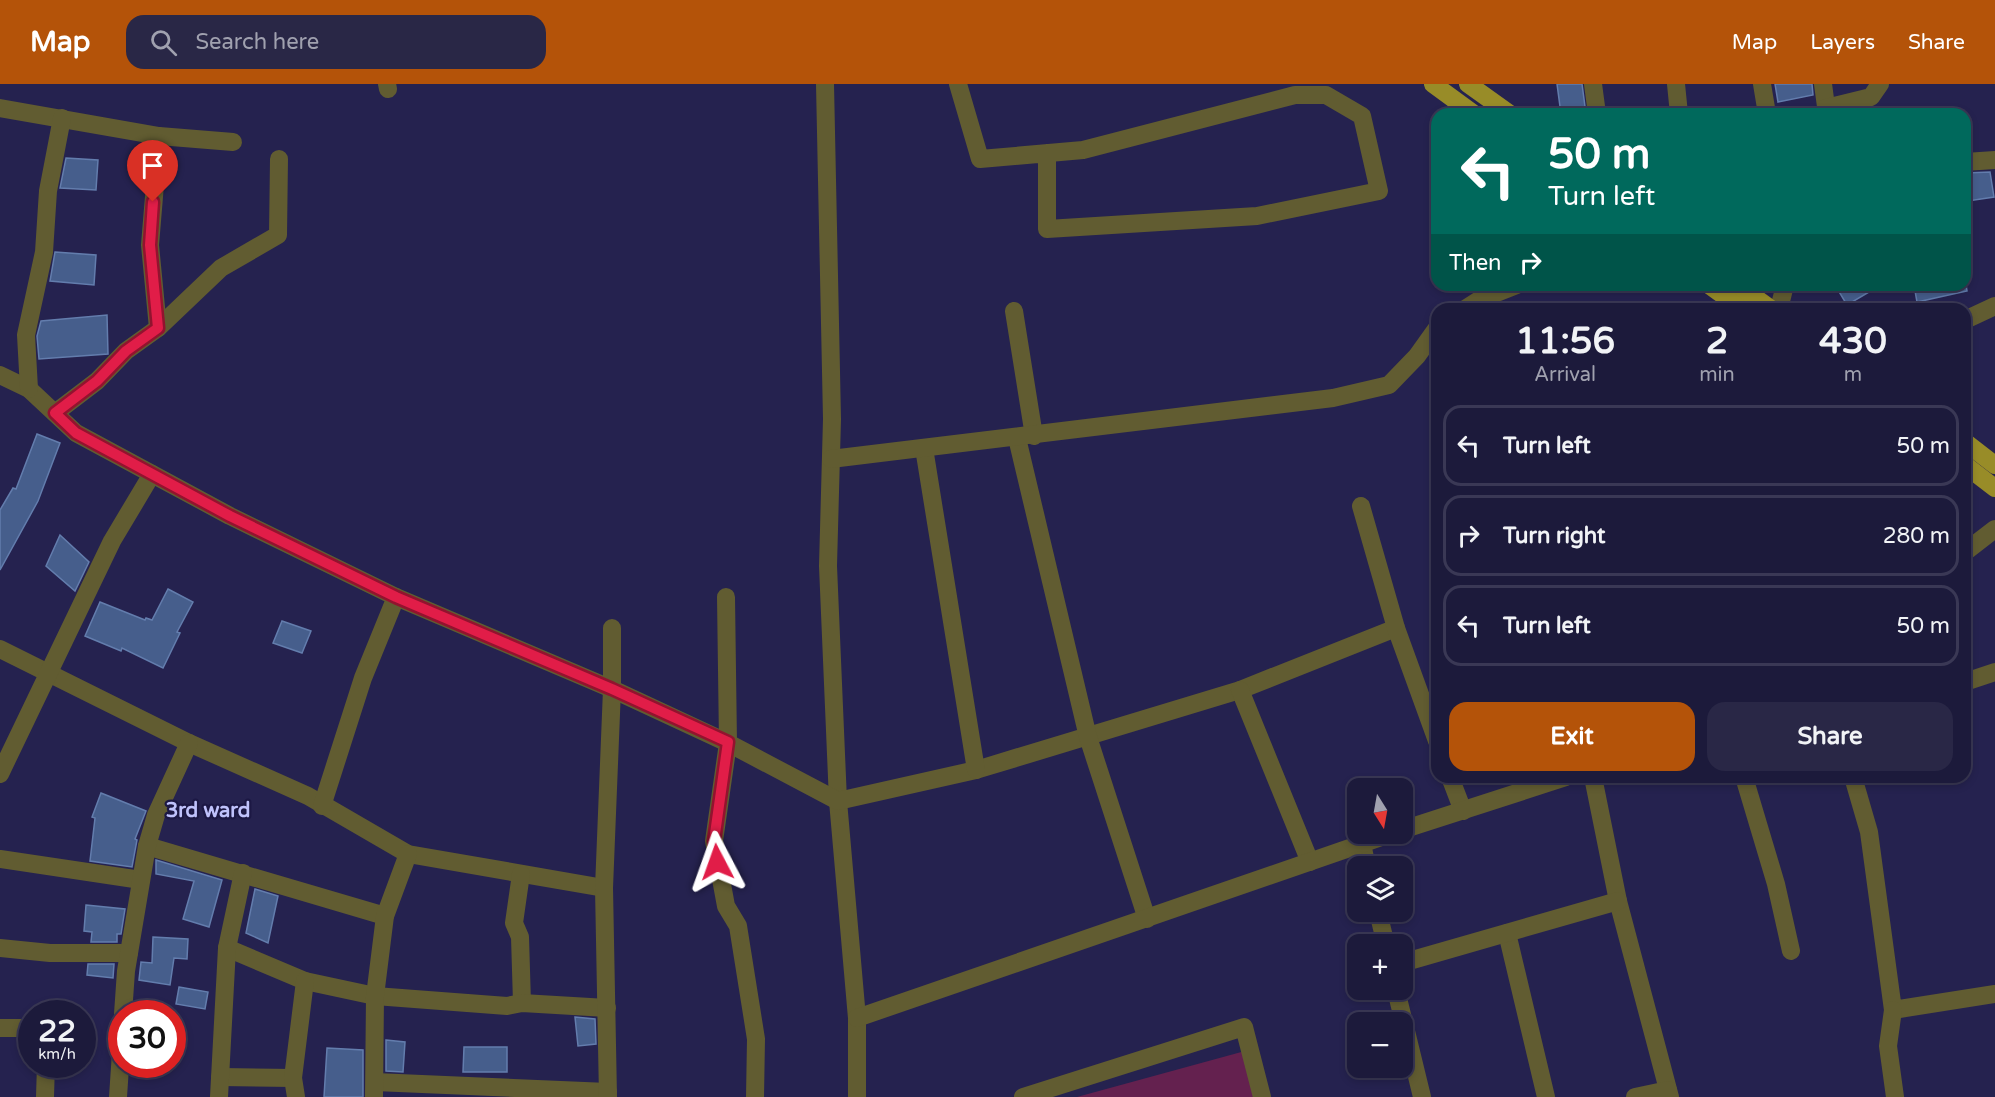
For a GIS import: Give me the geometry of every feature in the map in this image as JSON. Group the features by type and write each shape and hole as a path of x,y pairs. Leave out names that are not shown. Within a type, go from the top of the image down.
{"main road":[{"path":"1433,84 1466,108"},
{"path":"1467,84 1501,108"},
{"path":"1717,291 1734,303"},
{"path":"1746,291 1763,303"},
{"path":"1971,447 1995,465"},
{"path":"1971,470 1995,488"}],"street":[{"path":"825,84 831,459 828,566 838,801 857,1018 857,1097"},
{"path":"958,84 980,159 1047,153 1083,150 1264,101 1295,95 1326,95 1362,116 1379,191 1257,216 1047,229 1047,153"},
{"path":"1593,84 1596,108"},
{"path":"1676,84 1678,108"},
{"path":"1762,84 1766,108"},
{"path":"1822,84 1826,108"},
{"path":"1836,108 1871,97 1880,84"},
{"path":"0,108 159,136 233,142"},
{"path":"29,389 26,334 44,252 48,191 62,118"},
{"path":"158,328 150,245 159,136"},
{"path":"55,413 97,381 126,351 158,328 221,268 278,235 279,159"},
{"path":"1971,162 1995,160"},
{"path":"1474,303 1502,291"},
{"path":"1971,317 1995,306"},
{"path":"1014,311 1025,437 1088,737 1147,919"},
{"path":"831,459 1333,398 1389,385 1417,356 1431,336"},
{"path":"0,375 29,389 76,433 230,516 396,597 612,689 728,742 838,801 976,770 1240,690 1396,628"},
{"path":"924,448 976,770"},
{"path":"0,774 112,542 152,474"},
{"path":"1361,506 1396,628 1431,724"},
{"path":"1971,547 1995,529"},
{"path":"322,806 363,678 396,597"},
{"path":"726,597 728,742 714,841 726,906 738,926 756,1040 755,1097"},
{"path":"408,854 385,916 375,996 375,1090 608,1095 604,888 612,689 612,628"},
{"path":"0,649 189,743 308,796 408,854 604,888"},
{"path":"1971,680 1995,672"},
{"path":"1240,690 1310,862"},
{"path":"124,1000 129,953 147,846 156,815 189,743"},
{"path":"1452,783 1463,811"},
{"path":"1413,827 1548,783"},
{"path":"1594,783 1618,900 1669,1093 1635,1097"},
{"path":"1746,783 1776,884 1791,951"},
{"path":"1855,783 1869,832 1893,1010 1888,1046 1895,1097"},
{"path":"857,1018 1362,844 1365,856"},
{"path":"147,846 385,916"},
{"path":"0,860 141,880"},
{"path":"219,1097 227,948 243,873"},
{"path":"521,874 514,923 520,937 522,1003"},
{"path":"1413,960 1618,900"},
{"path":"1507,933 1546,1097"},
{"path":"0,948 50,953 129,953"},
{"path":"227,948 305,981 375,996 507,1006 522,1003 607,1008"},
{"path":"296,1097 293,1078 305,981"},
{"path":"1893,1010 1995,994"},
{"path":"1398,1000 1422,1097"},
{"path":"1023,1097 1244,1027 1262,1097"},
{"path":"0,1028 18,1028"},
{"path":"220,1077 293,1078"},
{"path":"45,1097 46,1078"},
{"path":"118,1097 119,1078"}],"shaded area":[{"path":"1245,1051 1256,1097 1077,1097"}],"building":[{"path":"1557,84 1582,84 1585,108 1560,108"},
{"path":"1775,84 1812,84 1813,95 1778,102"},
{"path":"66,158 98,160 96,190 60,188"},
{"path":"1990,172 1994,197 1971,201 1971,173"},
{"path":"55,252 96,255 94,285 50,281"},
{"path":"1839,291 1871,291 1850,303 1846,303"},
{"path":"1915,291 1967,291 1917,302"},
{"path":"107,315 108,354 39,359 37,336 41,321"},
{"path":"37,434 60,443 38,501 0,570 0,510 13,488 16,489"},
{"path":"60,535 89,562 75,591 46,566"},
{"path":"168,589 193,602 177,632 180,633 163,668 122,648 121,651 85,636 100,602 145,620 146,618 152,620"},
{"path":"282,621 311,631 302,653 273,643"},
{"path":"101,793 146,811 135,839 137,840 132,867 90,861 95,818 92,817"},
{"path":"156,860 222,880 209,927 183,919 194,881 156,874"},
{"path":"255,889 278,896 268,943 246,933"},
{"path":"86,905 125,909 121,934 117,934 117,942 91,942 92,932 84,931"},
{"path":"153,937 188,939 187,959 174,958 170,985 139,980 141,962 152,963"},
{"path":"88,964 114,964 113,978 87,975"},
{"path":"179,987 208,992 205,1009 186,1006 186,1000 177,1000"},
{"path":"575,1017 595,1019 596,1044 578,1046"},
{"path":"386,1040 405,1042 403,1072 386,1071"},
{"path":"464,1047 507,1047 507,1072 463,1072"},
{"path":"327,1048 363,1050 363,1097 324,1097"}],"district":[{"name":"3rd ward","path":"208,810"}],"route":[{"path":"153,202 150,245 158,328 126,351 97,381 55,413 76,433 250,526 396,597 612,689 728,742 718,798 714,841 717,862"}]}
